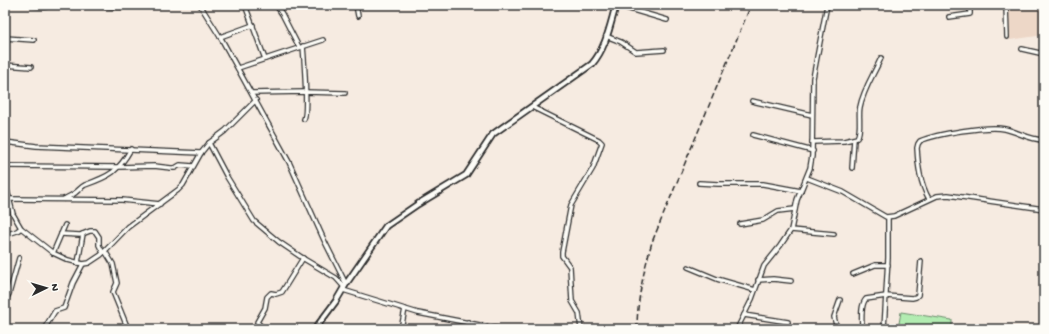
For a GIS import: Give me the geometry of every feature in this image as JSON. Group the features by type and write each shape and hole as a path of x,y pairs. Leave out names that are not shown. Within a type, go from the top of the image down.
{"street":[{"path":"33,5 45,7 50,5"},
{"path":"88,5 120,7 129,5"},
{"path":"200,5 238,68 289,162 344,287"},
{"path":"245,5 265,59"},
{"path":"276,5 301,47 306,105 306,116 304,119"},
{"path":"356,5 358,16"},
{"path":"315,329 336,301 386,226 418,204 466,175 493,134 592,64 601,52 616,5 668,20"},
{"path":"736,329 744,315 764,266 780,246 790,230 797,198 807,178 812,163 813,78 827,5"},
{"path":"949,17 970,14 970,5"},
{"path":"1006,5 1008,38"},
{"path":"220,37 253,25"},
{"path":"606,36 621,42 636,52 664,50"},
{"path":"5,38 34,40"},
{"path":"238,68 323,40"},
{"path":"1022,49 1044,54"},
{"path":"852,168 854,139 858,135 859,113 862,101 881,58"},
{"path":"5,65 31,67"},
{"path":"252,93 345,93"},
{"path":"5,182 16,221 21,228 53,253 78,263 89,263 104,252 128,227 178,190 183,185 201,153 210,143 226,131 256,100"},
{"path":"752,101 812,115"},
{"path":"532,107 599,140 602,144 593,168 571,205 562,252 562,256 570,267 572,301 579,313 581,329"},
{"path":"929,199 924,191 920,176 918,144 920,141 956,132 997,127 1035,139 1044,140"},
{"path":"753,135 812,151"},
{"path":"812,142 854,139"},
{"path":"5,142 36,146 201,153"},
{"path":"210,143 227,177 254,221 264,231 303,258 336,278 344,287 418,313 500,329"},
{"path":"63,199 76,192 83,186 104,178 119,167 131,149"},
{"path":"5,166 154,166 175,168 180,165 193,166"},
{"path":"807,178 840,190 882,216 888,218 929,199 944,195 954,195 1044,209"},
{"path":"699,183 763,184 801,191"},
{"path":"9,199 122,200 160,204"},
{"path":"740,224 763,220 778,211 795,209"},
{"path":"884,329 888,265 888,218"},
{"path":"53,253 65,225"},
{"path":"5,235 21,228"},
{"path":"790,230 834,234"},
{"path":"61,234 83,234 90,231 95,231 99,237 98,244 113,264 117,283 113,292 128,329"},
{"path":"78,263 83,234"},
{"path":"5,301 9,294 19,258"},
{"path":"266,329 260,326 257,322 265,308 267,297 271,293 276,294 282,292 303,258"},
{"path":"862,329 864,300 886,296 916,298 918,295 921,261"},
{"path":"44,329 55,311 64,308 73,283 83,264"},
{"path":"853,274 875,265 888,265"},
{"path":"688,267 717,279 755,290"},
{"path":"758,280 773,279 791,281"},
{"path":"837,329 834,317 840,300"},
{"path":"401,329 404,309"},
{"path":"744,315 788,322"},
{"path":"466,329 468,322"}],"shaded area":[{"path":"1007,5 1044,5 1044,35 1010,40"}],"green space":[{"path":"901,312 952,320 952,329 898,329"}],"railway":[{"path":"637,329 638,307 646,263 652,242 751,5"}]}
